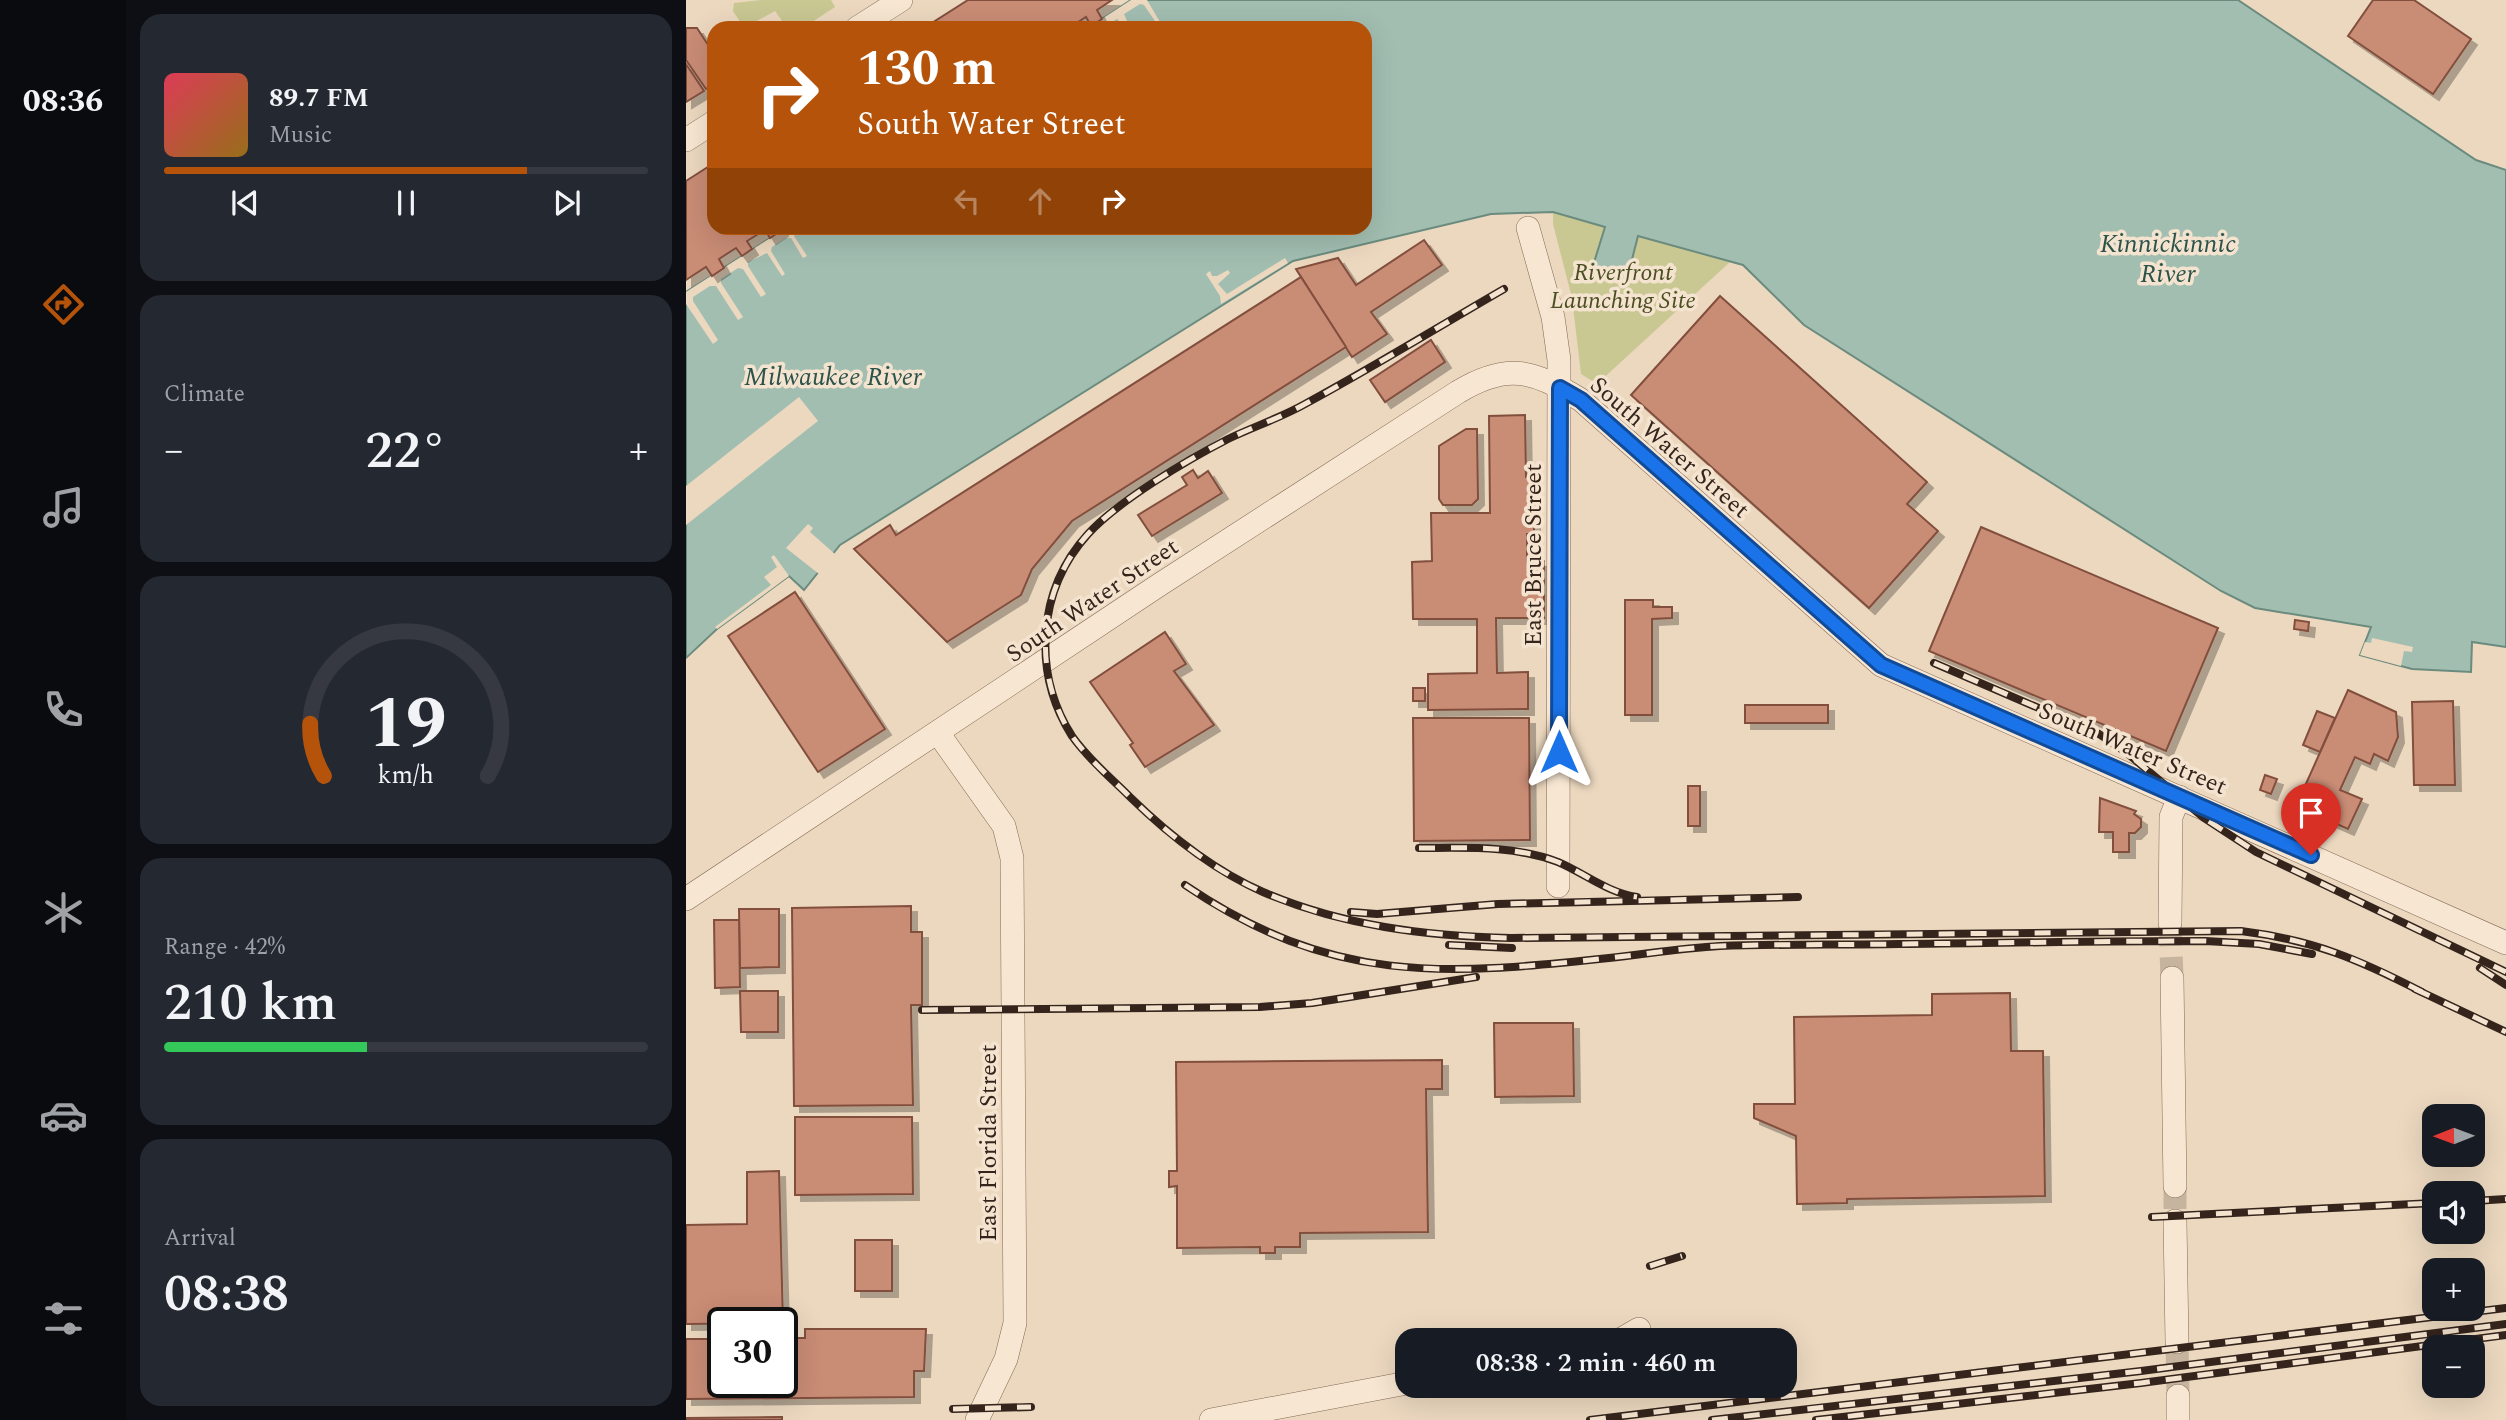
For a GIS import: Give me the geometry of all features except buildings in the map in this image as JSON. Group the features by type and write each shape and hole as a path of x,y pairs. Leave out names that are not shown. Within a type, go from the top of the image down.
{"street":[{"path":"864,21 875,7 901,0"},
{"path":"686,140 707,126"},
{"name":"East Bruce Street","path":"1528,228 1553,317 1560,388 1558,886"},
{"name":"South Water Street","path":"686,899 1159,585 1481,378 1514,372 1560,388 1581,400 1881,665 2506,943"},
{"name":"East Florida Street","path":"938,733 1003,826 1012,858 1015,1323 1006,1359 976,1420"},
{"path":"2170,923 2171,817 2179,797"},
{"path":"2172,978 2175,1186"},
{"path":"2175,1221 2177,1342"},
{"path":"1211,1420 1395,1385"},
{"path":"2178,1396 2178,1420"}],"green space":[{"path":"761,0 831,0 835,7 814,21 782,21 775,11 757,21 739,21 733,11 734,3"},
{"name":"Riverfront Launching Site","path":"1553,212 1731,261 1597,384 1581,374 1572,298 1553,224"}],"water":[{"name":"Kinnickinnic River","path":"1131,0 2238,0 2476,160 2506,170 2506,647 2472,642 2471,672 2412,669 2360,655 2371,627 2255,608 2221,591 1804,325 1743,265 1638,236 1627,279 1592,269 1605,227 1553,212 1491,214 1293,261 840,545 804,590 789,576 717,629 686,658 686,292 775,235 1372,235 1372,21 1099,21"}],"pier":[{"path":"1131,0 1147,0 1159,21 1155,21 1144,5 1140,4 1124,14 1127,21 1099,21"},
{"path":"775,235 795,235 807,256 803,258 791,238 786,238 772,247 771,251 785,274 782,276 767,253 748,262 766,294 761,297 743,269 738,268 721,279 743,317 738,320 716,286 710,286 693,297 718,340 713,344 686,304 686,292"},
{"path":"1285,258 1288,263 1221,304 1220,296 1206,274 1210,271 1212,276 1217,276 1228,270 1230,273 1218,284 1227,294"},
{"path":"799,397 818,421 686,525 686,486"},
{"path":"808,524 813,528 810,532 836,555 819,574 786,548"},
{"path":"774,555 789,576 717,629 715,627 771,585 764,577 777,567 771,557"},
{"path":"2372,638 2413,647 2412,652 2404,651 2401,666 2360,655 2365,642 2371,643"}],"tunnel":[{"path":"2170,923 2172,978"},
{"path":"2175,1186 2175,1221"},
{"path":"2177,1342 2178,1396"}],"railway":[{"path":"1504,289 1305,404 1228,439 1174,470 1101,521 1071,556 1058,580 1046,632 1050,686 1059,712 1072,736 1092,760 1192,851 1245,883 1293,904 1354,921 1416,932 1511,938 2241,931 2291,940 2334,953 2422,992"},
{"path":"1934,663 2099,734 2127,753 2204,818 2256,852 2506,972"},
{"path":"1419,848 1489,849 1524,853 1558,862 1606,887 1637,897"},
{"path":"1185,885 1238,917 1289,941 1339,956 1389,965 1440,969 1549,964 1706,947 1764,945 2205,941 2259,944 2312,954"},
{"path":"1351,912 1377,914 1498,904 1798,897"},
{"path":"1449,945 1512,948"},
{"path":"2480,968 2506,985"},
{"path":"922,1010 1260,1007 1312,1003 1476,977"},
{"path":"2415,989 2506,1032"},
{"path":"2485,1200 2506,1199"},
{"path":"2152,1217 2422,1204"},
{"path":"1650,1266 1682,1256"},
{"path":"1590,1420 2506,1308"},
{"path":"1712,1420 2141,1371 2506,1324"},
{"path":"1816,1420 2141,1383 2506,1335"},
{"path":"953,1409 1031,1407"}],"route":[{"path":"1559,752 1560,388 1581,400 1849,640 1881,665 2311,855"}],"water label":[{"name":"Milwaukee River","path":"833,376"}]}
